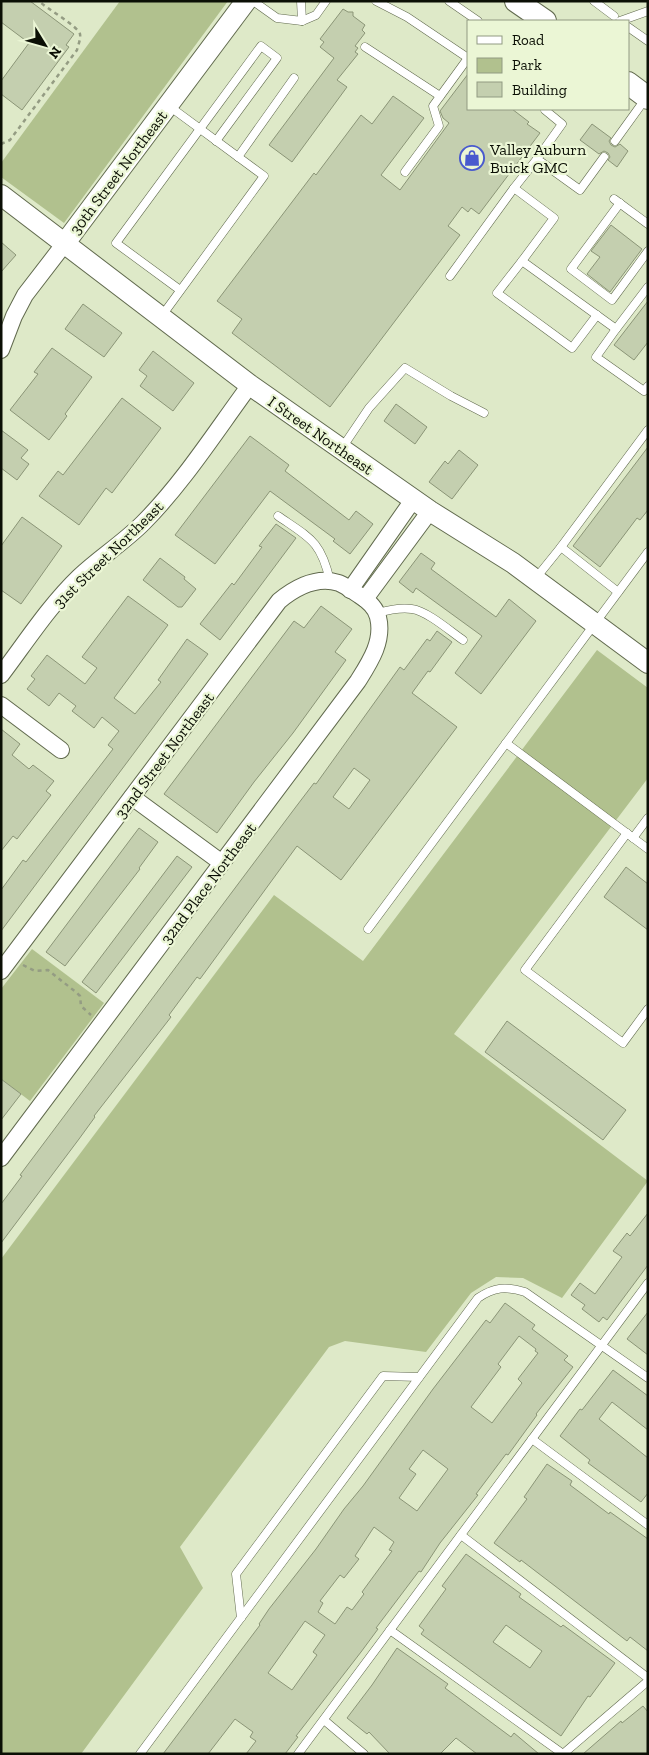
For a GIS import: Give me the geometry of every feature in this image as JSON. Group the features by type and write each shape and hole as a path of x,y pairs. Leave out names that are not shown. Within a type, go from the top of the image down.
{"main road":[{"path":"516,1 544,20"},
{"path":"629,84 647,97"}],"street":[{"name":"30th Street Northeast","path":"1,350 14,316 25,295 246,1"},
{"name":"I Street Northeast","path":"1,196 250,385 413,500 493,549 648,663"},
{"name":"31st Street Northeast","path":"1,675 38,625 69,588 130,536 162,503 250,385"},
{"path":"350,590 413,500"},
{"path":"364,598 430,511"},
{"path":"330,581 340,584 364,598 377,613"},
{"name":"32nd Street Northeast","path":"1,971 279,601 287,594 312,582 330,581"},
{"name":"32nd Place Northeast","path":"1,1158 358,681 375,652 379,636 377,613"},
{"path":"1,706 61,750"},
{"path":"132,797 222,863"}],"lane":[{"path":"253,1 277,18 302,21 316,15 326,1"},
{"path":"300,1 302,21"},
{"path":"376,1 407,17 467,57"},
{"path":"449,1 477,20"},
{"path":"600,3 616,20 648,11"},
{"path":"629,28 648,42"},
{"path":"180,290 116,242 261,46 278,58 216,141"},
{"path":"364,47 440,96"},
{"path":"405,172 439,126 433,106 467,59"},
{"path":"238,157 294,78"},
{"path":"615,141 647,97"},
{"path":"161,317 264,176 168,106"},
{"path":"450,276 562,124 545,110"},
{"path":"537,159 580,190 604,157"},
{"path":"514,188 554,218 497,293 572,348 597,315"},
{"path":"646,220 617,201 570,269 612,300 648,251"},
{"path":"522,261 616,329"},
{"path":"648,287 596,357 644,390 648,386"},
{"path":"341,450 369,408 405,368 451,396 484,413"},
{"path":"535,580 648,430"},
{"path":"278,516 316,545 326,564 330,581"},
{"path":"560,547 618,592"},
{"path":"368,929 648,552"},
{"path":"377,613 393,609 414,609 422,612 463,640"},
{"path":"506,743 648,848"},
{"path":"648,818 630,835 525,970 623,1043 648,1009"},
{"path":"298,1754 648,1283"},
{"path":"140,1754 478,1298 488,1291 502,1288 513,1288 525,1292 648,1378"},
{"path":"241,1618 236,1574 383,1376 419,1377"},
{"path":"532,1439 648,1525"},
{"path":"390,1630 563,1754 648,1680 461,1535"},
{"path":"324,1720 364,1754"}],"path":[{"path":"1,144 10,140 77,50 80,41 80,33 76,26 49,10 39,1"},
{"path":"12,957 31,970 40,972 48,970 77,993 82,1008 102,1024"}],"green space":[{"path":"120,1 228,1 64,223 1,177 1,163"},
{"path":"597,650 648,688 648,778 454,1034 648,1181 562,1298 523,1278 496,1277 471,1293 426,1352 345,1341 329,1347 180,1547 203,1588 81,1754 1,1754 1,1259 274,895 363,961"},
{"path":"32,949 104,1003 30,1101 1,1079 1,989"}],"building":[{"path":"1,1 30,1 74,34 66,45 69,47 22,110 1,94 1,81 29,43 1,22"},
{"path":"343,9 353,12 353,16 365,25 362,30 365,33 355,46 358,48 355,52 358,54 337,80 347,87 292,162 269,145 334,58 320,47 324,42 320,39"},
{"path":"467,75 467,110 513,110 529,122 527,124 540,133 479,214 471,208 468,212 462,207 448,226 460,235 330,407 232,333 242,319 217,301 314,173 316,175 361,115 372,124 393,96 424,118 381,175 400,190 449,123 443,118 440,111"},
{"path":"592,124 611,138 609,141 611,145 615,147 620,144 628,151 617,167 608,160 610,157 608,153 604,151 599,154 580,140"},
{"path":"611,225 642,249 610,292 587,274 600,257 591,251"},
{"path":"1,242 16,255 1,272"},
{"path":"648,301 648,342 634,360 614,345"},
{"path":"83,304 122,333 104,357 65,329"},
{"path":"52,348 92,377 49,440 10,410 38,374 34,372"},
{"path":"153,351 194,383 173,411 140,386 147,376 139,370"},
{"path":"122,398 161,428 112,493 106,488 79,525 39,496 58,471 63,475"},
{"path":"396,404 427,427 415,444 384,421"},
{"path":"1,430 28,450 21,458 29,464 17,480 1,468"},
{"path":"250,436 289,465 285,471 349,520 356,511 373,524 350,554 333,541 335,539 270,491 215,564 175,535"},
{"path":"648,447 648,510 640,520 637,518 600,567 573,546"},
{"path":"459,450 478,465 452,499 429,482 445,461 448,464"},
{"path":"22,517 62,546 21,604 1,590 1,546"},
{"path":"276,524 296,538 220,640 200,624 232,583 234,585 262,547 259,546"},
{"path":"421,553 435,563 431,569 496,617 509,599 536,621 481,694 455,673 482,636 416,588 413,593 399,582"},
{"path":"160,558 185,577 184,579 196,589 182,607 178,607 143,580"},
{"path":"128,596 168,625 114,698 135,714 161,682 158,680 187,639 208,654 1,931 1,890 23,860 26,862 113,749 108,745 119,731 102,717 94,728 72,711 76,706 59,693 49,706 27,689 35,679 31,676 47,655 85,684 97,668 82,657"},
{"path":"321,606 352,629 335,652 346,660 217,833 164,794 294,621 304,628"},
{"path":"437,631 452,642 412,693 457,727 341,880 297,846 200,979 197,977 169,1015 171,1017 94,1116 1,1243 1,1204 22,1176 20,1175 295,808 314,783 316,784 400,667 404,670 427,639 430,641","holes":["354,768 370,780 349,809 333,797"]},
{"path":"1,729 20,744 12,755 29,769 33,765 54,781 46,791 51,795 17,839 13,836 1,851"},
{"path":"139,828 158,842 140,869 65,966 46,952"},
{"path":"177,856 192,867 96,993 82,982"},
{"path":"626,867 648,884 648,930 604,897"},
{"path":"507,1021 626,1110 603,1140 485,1052"},
{"path":"1,1079 21,1094 1,1120"},
{"path":"648,1213 648,1265 607,1320 603,1317 599,1322 582,1309 585,1305 571,1295 580,1283 595,1294 622,1257 613,1251 627,1233 630,1236"},
{"path":"505,1303 535,1325 532,1329 568,1356 564,1360 573,1367 536,1414 508,1455 506,1454 476,1494 478,1495 440,1543 421,1572 419,1571 376,1628 378,1629 296,1736 298,1737 285,1754 246,1754 256,1741 250,1737 253,1732 235,1719 208,1754 163,1754 433,1389 486,1320 490,1323","holes":["519,1336 536,1349 535,1351 538,1353 518,1379 522,1383 492,1423 471,1407 501,1367 498,1364","423,1450 448,1469 417,1511 399,1498 416,1474 409,1469","374,1527 394,1542 389,1550 392,1551 362,1592 364,1594 352,1610 347,1607 335,1624 318,1612 323,1603 320,1601 340,1575 344,1578 359,1559 355,1556","305,1621 325,1635 313,1652 317,1655 292,1690 268,1673"]},
{"path":"648,1312 648,1355 627,1339"},
{"path":"613,1370 648,1396 648,1430 612,1402 599,1419 648,1458 648,1493 641,1502 588,1463 590,1460 560,1436"},
{"path":"547,1464 572,1481 570,1485 609,1514 610,1512 648,1539 648,1651 630,1637 627,1641 521,1560 520,1562 494,1543 527,1499 524,1497"},
{"path":"466,1554 521,1594 519,1597 561,1627 563,1625 615,1663 590,1697 588,1696 561,1736 421,1634 424,1630 419,1626 446,1589 442,1586","holes":["506,1625 542,1651 530,1668 493,1642"]},
{"path":"397,1648 448,1684 445,1688 511,1737 514,1733 539,1754 477,1754 456,1738 440,1754 390,1754 369,1732 367,1734 347,1718"},
{"path":"643,1706 648,1712 648,1754 583,1754 621,1721 622,1723"}],"place":[{"name":"Valley Auburn Buick GMC","path":"472,158"}]}
